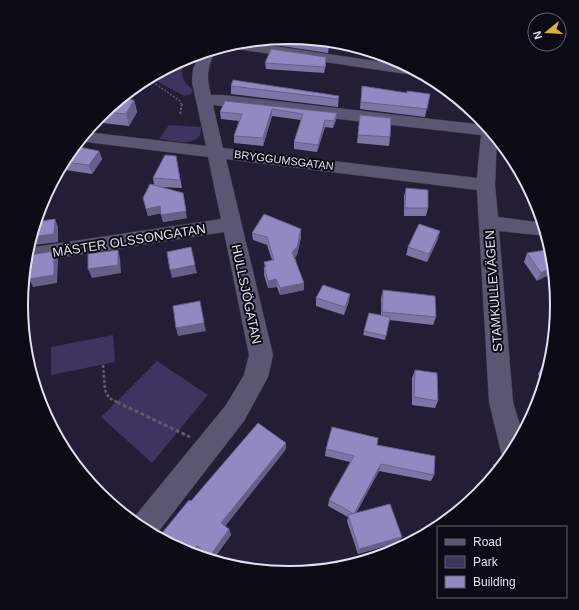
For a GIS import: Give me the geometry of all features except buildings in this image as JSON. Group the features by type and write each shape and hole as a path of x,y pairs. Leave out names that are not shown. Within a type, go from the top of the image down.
{"street":[{"path":"250,47 404,70"},
{"name":"HULLSJÖGATAN","path":"146,523 235,413 256,377 261,355 199,75 205,57"},
{"path":"204,100 231,101 481,128"},
{"name":"STAMKULLEVÄGEN","path":"489,137 486,185 501,402 514,439"},
{"name":"BRYGGUMSGATAN","path":"89,138 486,185"},
{"name":"MÄSTER OLSSONGATAN","path":"33,255 232,224"},
{"path":"489,224 540,229"}],"path":[{"path":"154,82 174,95 180,101 182,105 180,114"},
{"path":"103,365 105,390 110,398 178,430 207,448"}],"green space":[{"path":"183,66 182,74 184,80 193,90 191,94 184,96 156,81"},
{"path":"169,125 201,127 200,134 192,141 186,142 159,139"},
{"path":"113,335 115,362 51,375 51,347"},
{"path":"157,361 208,395 152,463 101,417"}]}
